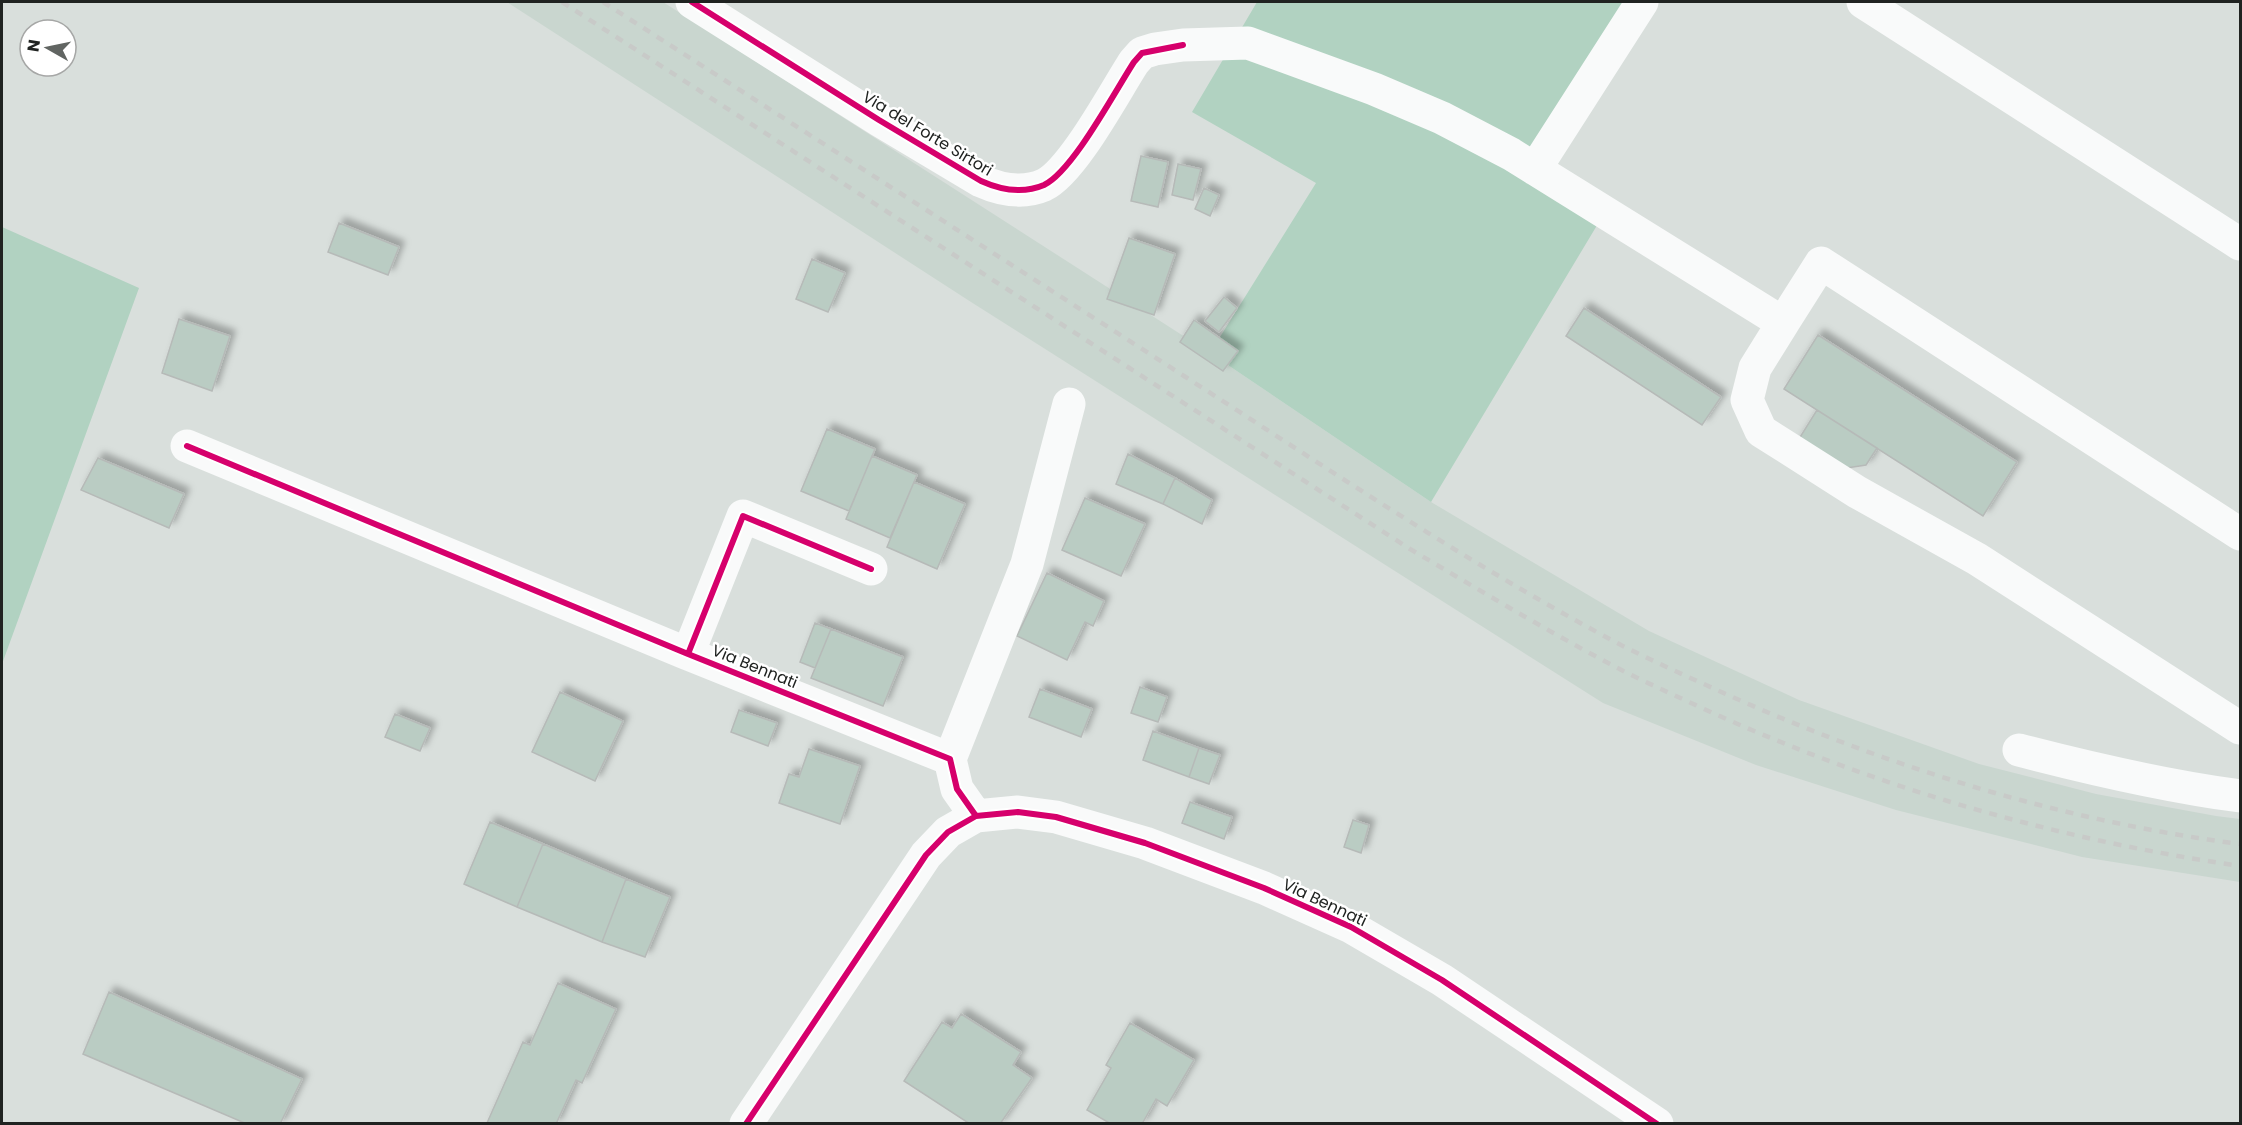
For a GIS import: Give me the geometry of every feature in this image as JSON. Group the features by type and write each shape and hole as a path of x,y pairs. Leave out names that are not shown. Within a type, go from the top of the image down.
{"street":[{"name":"Via del Forte Sirtori","path":"692,2 879,120 981,182 999,189 1035,188 1045,184 1063,170 1142,53 1183,45 1248,43 1309,64 1442,118 1535,169 1783,323"},
{"path":"1535,169 1642,2"},
{"path":"1863,2 2241,244"},
{"path":"2241,534 1821,263 1755,368 1747,400 1761,431 1857,492 1977,559 2241,728"},
{"path":"976,816 957,789 950,759 1027,564 1069,404"},
{"path":"187,446 688,654"},
{"name":"Via Bennati","path":"871,569 743,516 688,654 950,759"},
{"path":"2019,750 2174,787 2241,796"},
{"name":"Via Bennati","path":"746,1124 926,855 948,832 976,816 1018,812 1056,817 1156,847 1264,888 1340,922 1442,980 1657,1124"}],"shaded area":[{"path":"507,2 663,2 1210,353 1431,502 1649,631 1799,700 1979,764 2096,794 2240,819 2240,882 2082,857 1896,810 1756,765 1603,703 971,302"}],"green space":[{"path":"1257,2 1628,2 1521,167 1602,217 1431,502 1210,353 1316,183 1192,112"},
{"path":"2,227 139,288 2,664"}],"building":[{"path":"1141,156 1168,162 1158,207 1131,201"},
{"path":"1178,164 1201,169 1193,200 1172,195"},
{"path":"1204,188 1219,195 1210,216 1195,209"},
{"path":"339,223 399,247 388,275 328,252"},
{"path":"1129,238 1175,254 1154,315 1107,299"},
{"path":"812,259 845,273 828,312 796,299"},
{"path":"1224,297 1237,308 1219,332 1205,321"},
{"path":"1584,308 1721,397 1702,425 1566,336"},
{"path":"179,319 230,336 212,391 162,373"},
{"path":"1194,320 1238,351 1223,371 1180,342"},
{"path":"1818,335 2017,462 1983,516 1784,389"},
{"path":"1817,410 1877,448 1866,465 1840,469 1797,442"},
{"path":"827,429 875,449 849,511 801,491"},
{"path":"1128,454 1175,478 1163,504 1116,484"},
{"path":"872,456 917,475 890,538 846,519"},
{"path":"98,458 184,494 169,528 81,490"},
{"path":"1175,478 1212,500 1202,524 1163,504"},
{"path":"914,482 965,504 937,569 887,547"},
{"path":"1085,498 1145,524 1121,576 1062,550"},
{"path":"1047,573 1104,601 1093,626 1085,622 1067,660 1017,636"},
{"path":"815,623 831,629 815,668 800,662"},
{"path":"831,629 903,657 883,706 811,678"},
{"path":"1140,687 1167,697 1158,722 1131,713"},
{"path":"1040,689 1092,709 1081,737 1029,717"},
{"path":"560,692 623,721 595,781 532,752"},
{"path":"739,710 777,723 768,746 731,732"},
{"path":"395,714 430,728 420,751 385,737"},
{"path":"1153,731 1199,748 1189,777 1143,760"},
{"path":"1199,748 1220,755 1209,784 1189,777"},
{"path":"809,749 860,766 840,824 779,803 789,774 799,777"},
{"path":"1190,802 1232,817 1224,839 1182,823"},
{"path":"1353,820 1369,825 1361,853 1344,847"},
{"path":"490,822 543,844 517,907 464,884"},
{"path":"543,844 626,879 602,942 517,907"},
{"path":"626,879 670,897 645,957 602,942"},
{"path":"558,983 616,1009 582,1083 576,1080 556,1124 487,1123 523,1042 530,1045"},
{"path":"109,992 302,1079 280,1124 247,1124 83,1054"},
{"path":"961,1014 1021,1052 1013,1065 1032,1078 1000,1124 970,1124 904,1081 942,1022 952,1028"},
{"path":"1130,1023 1194,1060 1167,1106 1156,1099 1142,1124 1111,1124 1087,1110 1111,1068 1106,1065"}],"railway":[{"path":"562,2 1410,549 1621,670 1768,737 1834,763 1966,807 2102,841 2240,866"},
{"path":"603,2 1400,515 1509,582 1621,645 1770,713 1900,763 1967,785 2102,820 2240,844"}],"cycle path":[{"path":"692,2 879,120 981,181 1012,190 1044,185 1068,164 1142,53 1183,45"},
{"path":"187,446 688,654"},
{"path":"871,569 743,516 688,654 950,759 957,789 976,816"},
{"path":"746,1124 926,855 948,832 976,816 1018,812 1056,817 1145,843 1264,888 1351,927 1442,980 1657,1124"}]}
